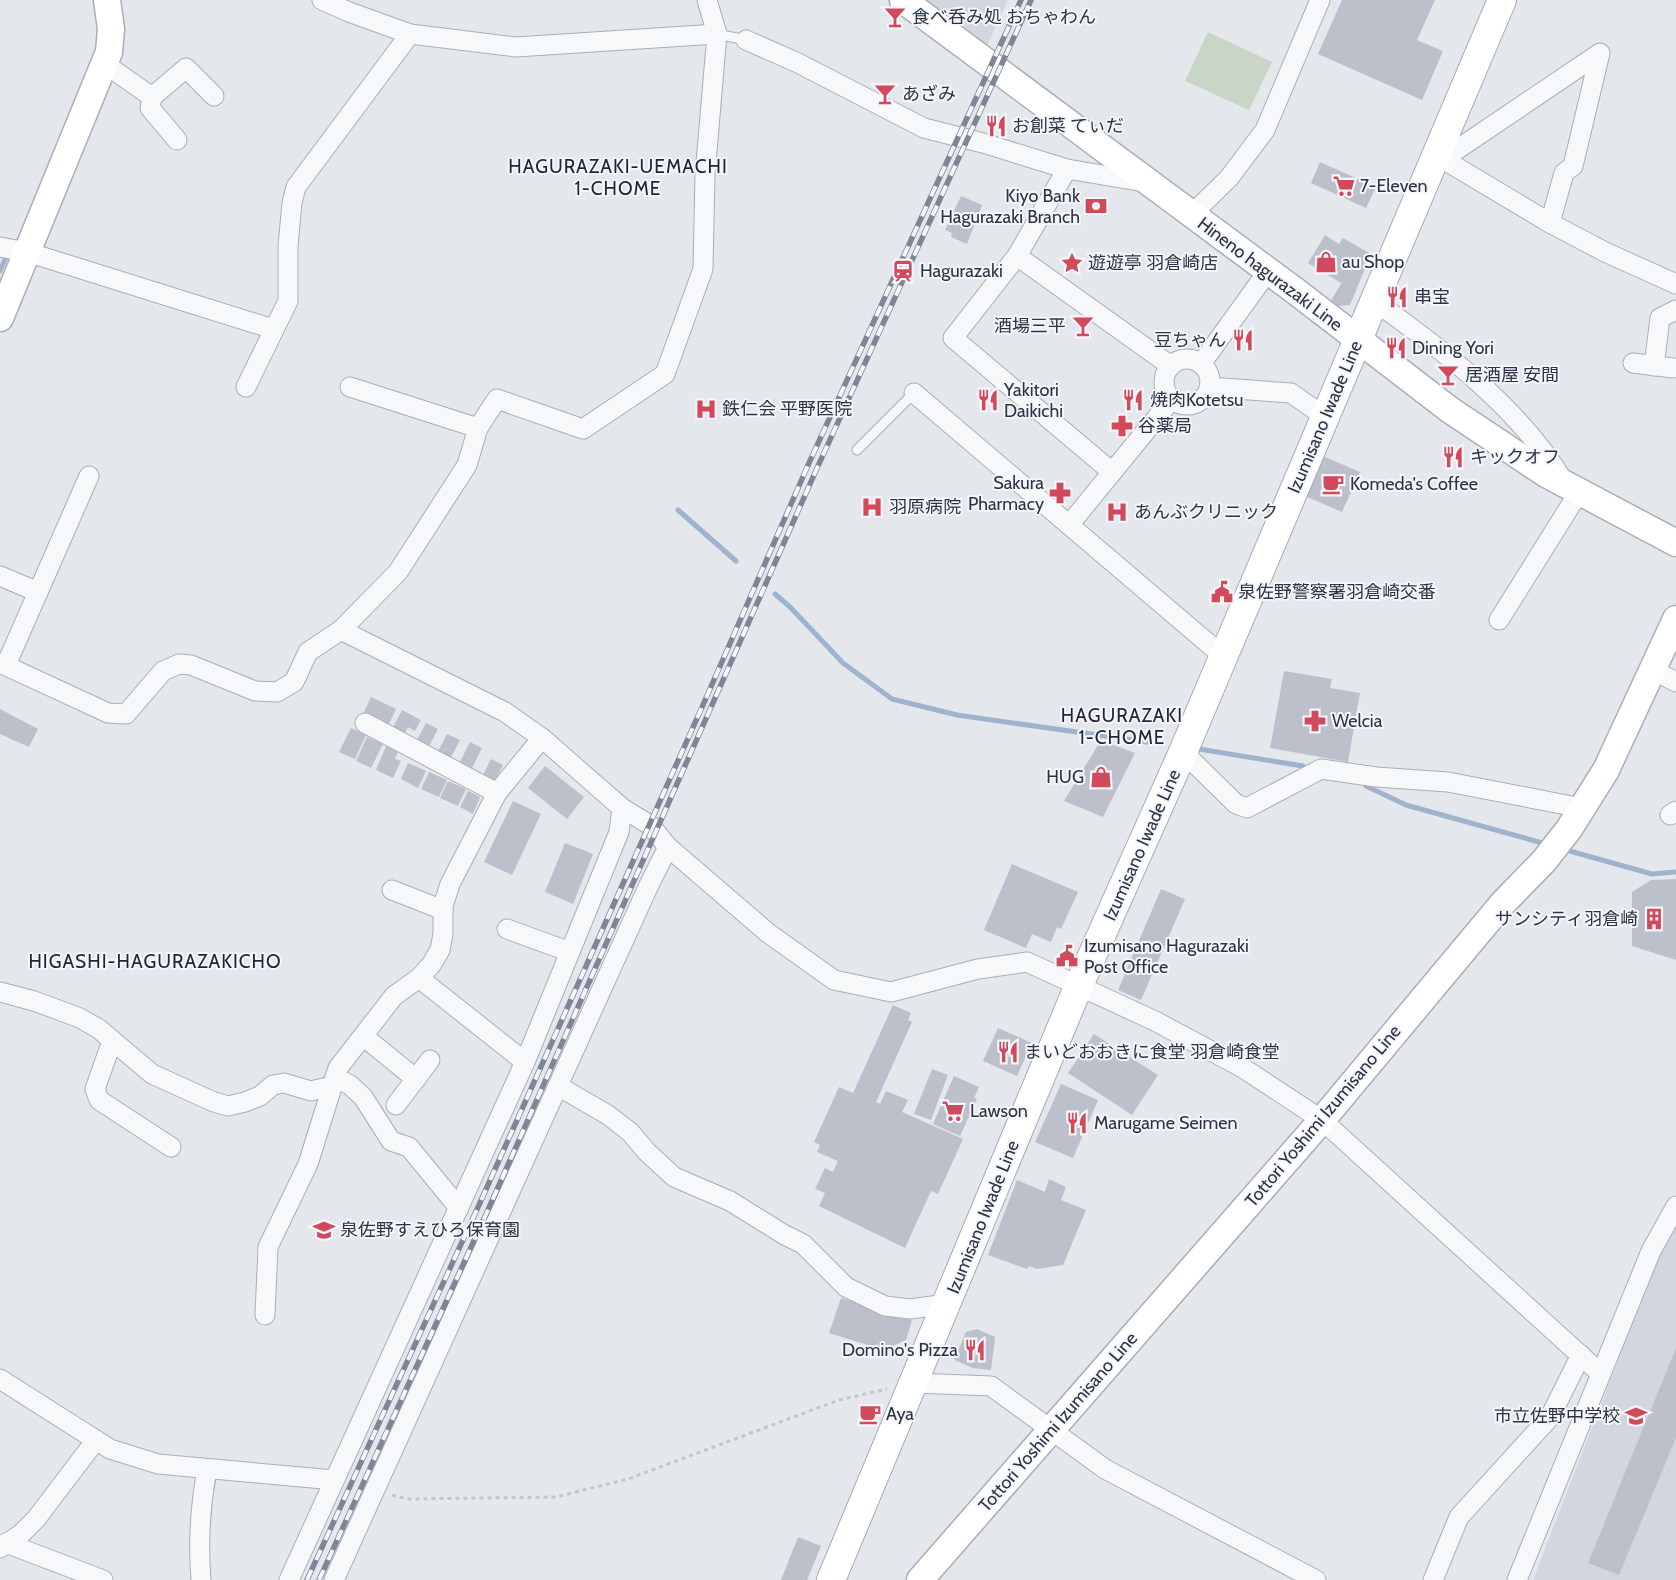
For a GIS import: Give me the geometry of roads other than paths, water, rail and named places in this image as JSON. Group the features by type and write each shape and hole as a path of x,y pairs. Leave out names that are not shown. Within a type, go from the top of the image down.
{"main road":[{"path":"0,318 105,64 109,52 111,29 107,0"},
{"name":"Hineno hagurazaki Line","path":"903,0 1268,271 1450,410 1572,488 1676,542"},
{"name":"Izumisano Iwade Line","path":"831,1580 915,1383 1079,985 1183,752 1374,301 1440,157 1502,0"},
{"name":"Tottori Yoshimi Izumisano Line","path":"920,1580 1322,1120 1503,903 1544,861 1582,808 1606,770 1676,619"}],"street":[{"path":"322,0 410,34 516,47 717,34"},
{"path":"90,476 38,592 3,664 108,713 126,714 163,671 178,664 191,665 255,691 277,692 294,682 308,652 341,630 398,572 467,465 478,428 497,399 583,429 665,374 703,269 705,174 717,34 707,0"},
{"path":"1191,215 1229,178 1266,130 1320,0"},
{"path":"246,387 288,301 288,246 292,203 296,187 410,34"},
{"path":"746,40 798,63 924,128 983,143 1067,169 1148,182"},
{"path":"1550,223 1564,173 1573,166 1600,53 1440,157 1550,223 1606,252 1676,284"},
{"path":"105,64 152,98"},
{"path":"177,140 150,108 152,98 186,68 214,96"},
{"path":"1067,169 1017,256 953,338 1112,472"},
{"path":"0,247 26,252 273,329"},
{"path":"1017,256 1171,366"},
{"path":"1201,364 1268,271"},
{"path":"1374,301 1436,345 1531,434 1572,488 1500,620"},
{"path":"1654,366 1660,318 1676,310"},
{"path":"1183,359 1191,359 1201,364 1208,372 1209,387 1206,394 1194,403 1179,403 1172,398 1165,386 1167,372 1171,366 1183,359"},
{"path":"1633,363 1673,368"},
{"path":"350,387 478,428"},
{"path":"1209,387 1291,393 1325,416"},
{"path":"914,393 1223,656"},
{"path":"1069,525 1172,398"},
{"path":"0,576 38,592"},
{"path":"341,630 505,712 542,738 622,808 650,825 668,847 768,933 834,980 891,992 978,968 1027,962 1155,1021 1243,1068 1322,1120 1601,1374"},
{"path":"1653,670 1676,682"},
{"path":"365,723 497,793"},
{"path":"265,1314 268,1247 308,1164 338,1068 394,996 419,978 431,965 440,950 443,934 443,910 450,884 497,793 542,738"},
{"path":"1183,752 1236,804 1247,808 1321,769 1376,777 1448,782 1582,808"},
{"path":"289,1580 525,1062 619,832 622,808"},
{"path":"334,1580 648,886 668,847"},
{"path":"392,890 443,910"},
{"path":"507,930 570,952"},
{"path":"419,978 525,1062"},
{"path":"0,992 34,1001 80,1018 112,1040 152,1074 191,1093 228,1106 260,1096 273,1085 284,1083 311,1091 334,1081 350,1085 363,1097 391,1141 409,1147 459,1208"},
{"path":"363,1036 416,1079"},
{"path":"112,1040 95,1089 99,1100 171,1146"},
{"path":"396,1105 430,1060"},
{"path":"558,1086 608,1115 630,1132 647,1152 674,1177 730,1201 783,1234 803,1244 846,1287 885,1306 910,1309 947,1304"},
{"path":"1517,1580 1650,1251 1676,1206"},
{"path":"1433,1580 1459,1517 1550,1417 1581,1355"},
{"path":"0,1379 110,1449 158,1464 206,1470 334,1480"},
{"path":"915,1383 991,1386 1105,1469 1316,1580"},
{"path":"3,1545 21,1534 36,1520 96,1440"},
{"path":"200,1580 198,1546 206,1470"},
{"path":"3,1545 103,1580"}],"lane":[{"path":"717,34 746,40"},
{"path":"857,450 914,393"}],"waterway":[{"path":"0,271 6,257"},
{"path":"678,510 736,561"},
{"path":"775,594 790,607 843,663 892,699 957,715 1161,744"},
{"path":"1199,749 1303,766"},
{"path":"1366,786 1406,805 1546,844"},
{"path":"1566,850 1652,874 1676,872"}],"railway":[{"path":"307,1580 479,1205 809,463 1021,0"},
{"path":"319,1580 488,1210 818,466 1031,0"}],"place":[{"name":"食べ呑み処 おちゃわん","path":"895,17"},
{"name":"あざみ","path":"885,94"},
{"name":"お創菜 てぃだ","path":"996,126"},
{"name":"7-Eleven","path":"1344,186"},
{"name":"Kiyo Bank Hagurazaki Branch","path":"1096,206"},
{"name":"au Shop","path":"1326,262"},
{"name":"遊遊亭 羽倉崎店","path":"1072,263"},
{"name":"Hagurazaki","path":"903,271"},
{"name":"串宝","path":"1397,297"},
{"name":"酒場三平","path":"1083,326"},
{"name":"豆ちゃん","path":"1243,340"},
{"name":"Dining Yori","path":"1396,348"},
{"name":"居酒屋 安間","path":"1448,375"},
{"name":"Yakitori Daikichi","path":"988,400"},
{"name":"焼肉Kotetsu","path":"1133,400"},
{"name":"鉄仁会 平野医院","path":"706,409"},
{"name":"谷薬局","path":"1122,426"},
{"name":"キックオフ","path":"1453,457"},
{"name":"Komeda's Coffee","path":"1333,484"},
{"name":"Sakura Pharmacy","path":"1060,493"},
{"name":"羽原病院","path":"872,507"},
{"name":"あんぶクリニック","path":"1117,512"},
{"name":"泉佐野警察署羽倉崎交番","path":"1222,592"},
{"name":"Welcia","path":"1315,721"},
{"name":"HUG","path":"1101,777"},
{"name":"サンシティ羽倉崎","path":"1654,919"},
{"name":"Izumisano Hagurazaki Post Office","path":"1067,956"},
{"name":"まいどおおきに食堂 羽倉崎食堂","path":"1008,1052"},
{"name":"Lawson","path":"953,1111"},
{"name":"Marugame Seimen","path":"1077,1123"},
{"name":"泉佐野すえひろ保育園","path":"324,1230"},
{"name":"Domino's Pizza","path":"975,1350"},
{"name":"Aya","path":"870,1414"},
{"name":"市立佐野中学校","path":"1636,1416"}],"district":[{"name":"HAGURAZAKI-UEMACHI 1-CHOME","path":"618,177"},
{"name":"HAGURAZAKI 1-CHOME","path":"1122,726"},
{"name":"HIGASHI-HAGURAZAKICHO","path":"155,961"}]}
